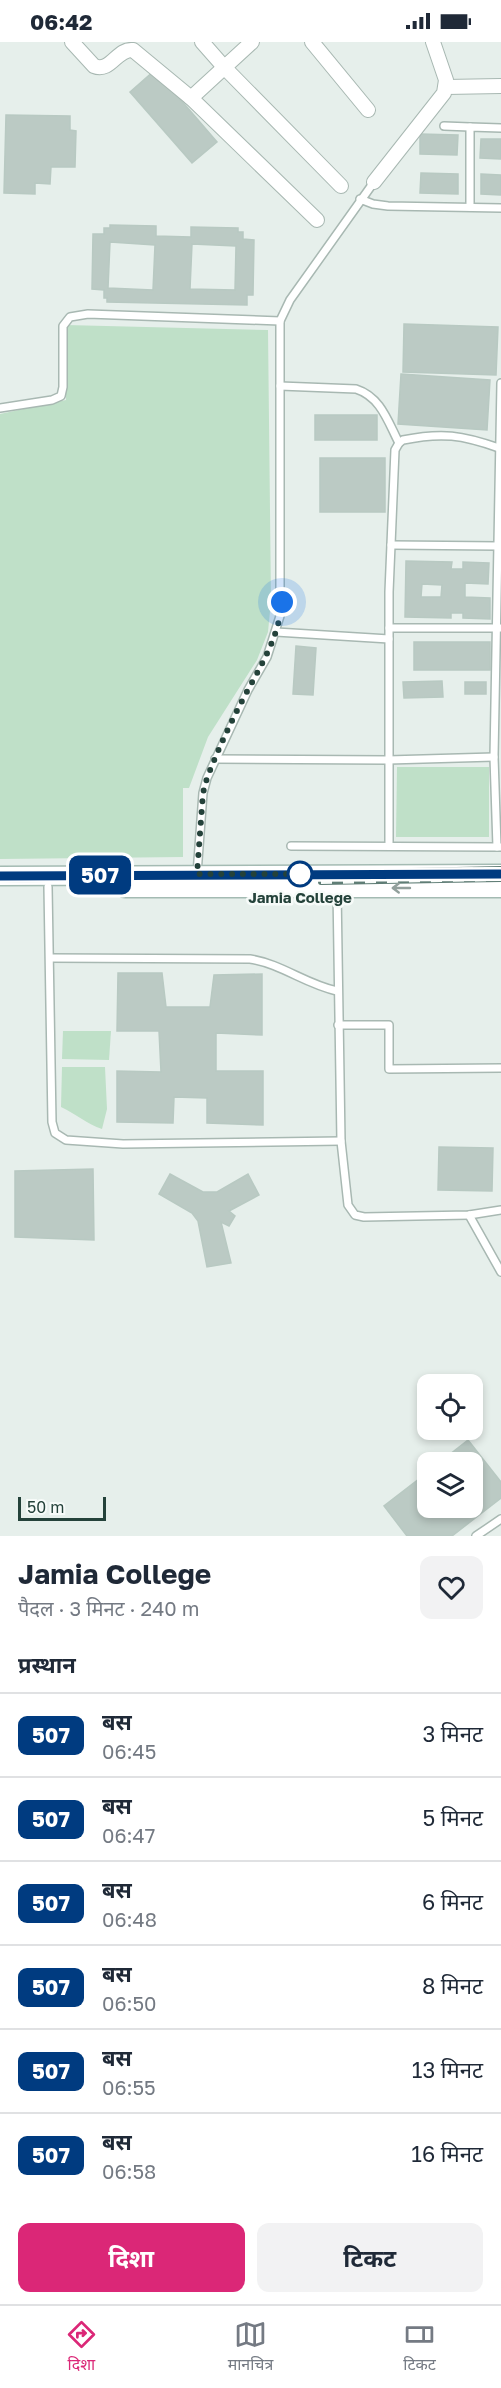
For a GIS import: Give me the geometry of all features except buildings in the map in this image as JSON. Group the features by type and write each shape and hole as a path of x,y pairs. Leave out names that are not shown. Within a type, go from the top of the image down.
{"main road":[{"path":"0,876 197,874 440,881 501,888"},
{"path":"0,887 337,888 501,874"}],"street":[{"path":"72,42 96,68 104,67 125,50 133,50 191,98 317,220"},
{"path":"202,42 341,186"},
{"path":"191,98 252,42"},
{"path":"312,42 368,110"},
{"path":"374,182 446,87 446,80 433,42"},
{"path":"446,87 501,86"}],"lane":[{"path":"444,126 501,128"},
{"path":"470,128 470,207"},
{"path":"197,874 203,793 215,759 248,690 267,657 276,632 282,602 280,321 290,300 374,182"},
{"path":"360,199 380,205 501,208"},
{"path":"0,408 52,400 61,396 63,326 70,317 88,315 280,321"},
{"path":"291,846 499,847 494,757 501,383"},
{"path":"280,386 364,391 375,399 399,443"},
{"path":"389,846 389,628 394,450 399,443 419,437 455,435 499,448"},
{"path":"391,545 498,546"},
{"path":"389,628 498,628"},
{"path":"276,632 389,639"},
{"path":"215,759 388,760 494,757"},
{"path":"48,887 52,1122 53,1130 59,1137 66,1140 123,1144 341,1141"},
{"path":"337,888 341,1141 350,1209 355,1215 364,1218 469,1215 501,1210"},
{"path":"50,958 250,959 276,965 316,986 337,991"},
{"path":"338,1025 388,1025 388,1069 501,1068"},
{"path":"469,1215 501,1272"},
{"path":"476,1536 501,1519"}],"green space":[{"path":"66,325 268,330 271,601 268,632 257,660 208,737 189,788 183,788 183,857 0,859 0,414 66,400"},
{"path":"397,767 489,767 489,837 396,837"},
{"path":"63,1031 111,1031 109,1060 62,1059"},
{"path":"62,1067 105,1067 107,1109 102,1129 61,1107"}],"railway":[{"path":"0,880 501,869"},
{"path":"321,882 501,879"}],"bus line":[{"name":"507","path":"0,876 501,874"}],"place":[{"name":"Jamia College","path":"300,874"}],"route":[{"path":"282,602 267,657 248,690 207,778 203,793 197,874 310,874 300,874"}]}
